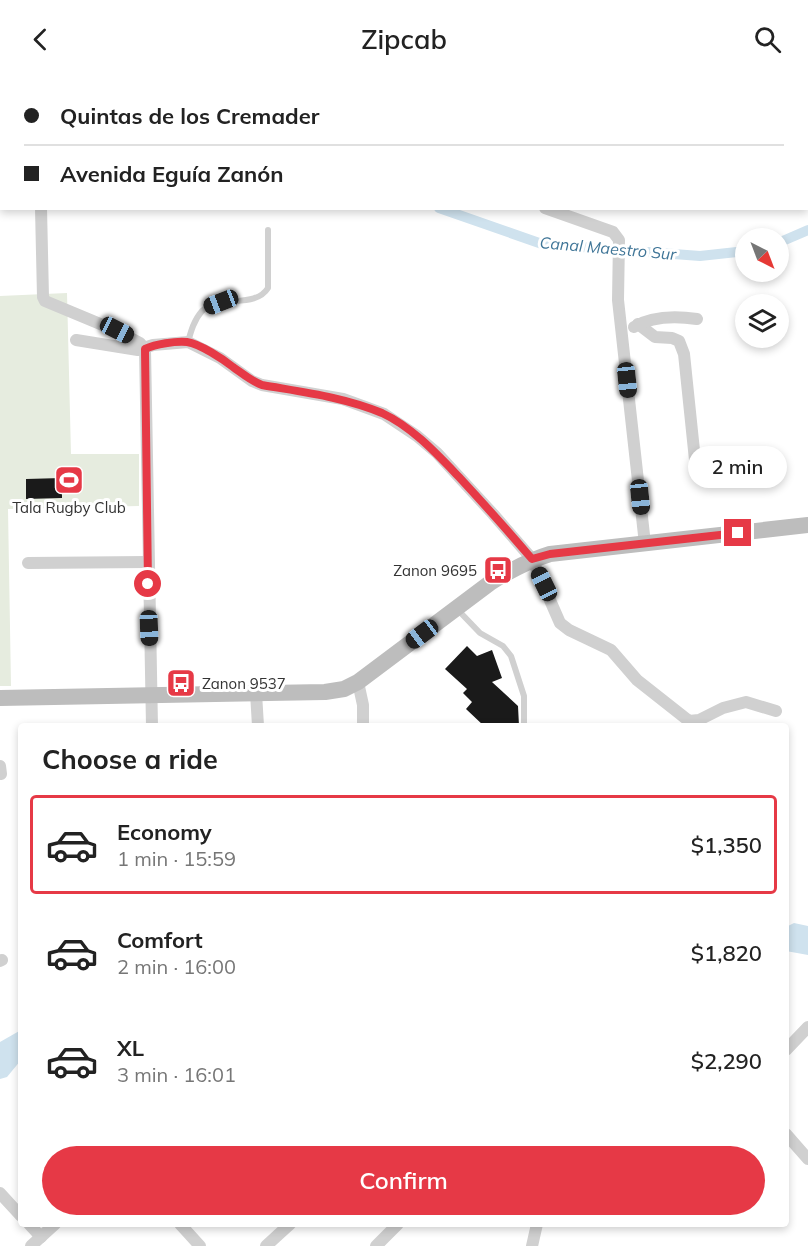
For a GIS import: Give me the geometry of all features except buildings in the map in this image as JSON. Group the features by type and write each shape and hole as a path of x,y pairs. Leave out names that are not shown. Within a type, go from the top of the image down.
{"main road":[{"path":"0,698 325,692 344,689 358,682 512,569 532,559 550,554 808,525"}],"street":[{"path":"41,210 43,297 45,301 117,330 140,343 145,349 147,562 152,723"},
{"path":"551,210 613,232 618,238 618,300 645,544"},
{"path":"622,333 638,324 652,320 682,317 696,319"},
{"path":"638,324 649,335 679,341 684,354 695,460 703,465 726,466"},
{"path":"76,340 129,350 188,342 220,358 252,381 262,385 343,399 384,414 437,453 532,559 560,623 569,630 611,650 637,680 689,721 699,720 723,708 746,702 776,711"},
{"path":"28,563 147,562"},
{"path":"358,682 363,705 363,723"},
{"path":"256,693 258,723"},
{"path":"789,1047 808,1026"},
{"path":"789,1137 808,1159"},
{"path":"0,1193 18,1213"},
{"path":"30,1227 36,1242 52,1227"},
{"path":"183,1227 200,1246"},
{"path":"266,1246 287,1227"},
{"path":"376,1246 395,1227"},
{"path":"532,1246 536,1227"}],"lane":[{"path":"188,342 194,324 207,308 221,302 257,298 265,294 268,288 268,230"},
{"path":"456,609 480,633 503,646 511,656 524,696 524,723"}],"shaded area":[{"name":"Tala Rugby Club","path":"67,293 71,454 139,454 139,506 8,509 11,686 0,686 0,296"}],"water":[{"path":"794,923 808,926 808,955 789,952 789,926"},
{"path":"18,1032 18,1064 7,1077 0,1079 0,1042"}],"waterway":[{"name":"Canal Maestro Sur","path":"445,210 542,244 700,256 735,252"},
{"name":"Canal Maestro Sur","path":"789,238 808,230"}],"place":[{"name":"Tala Rugby Club","path":"69,480"},
{"name":"Zanon 9695","path":"498,570"},
{"name":"Zanon 9537","path":"181,683"}],"route":[{"path":"148,584 145,349 153,345 188,342 220,358 252,381 262,385 343,399 384,414 417,436 437,453 532,559 550,554 738,533"}]}
